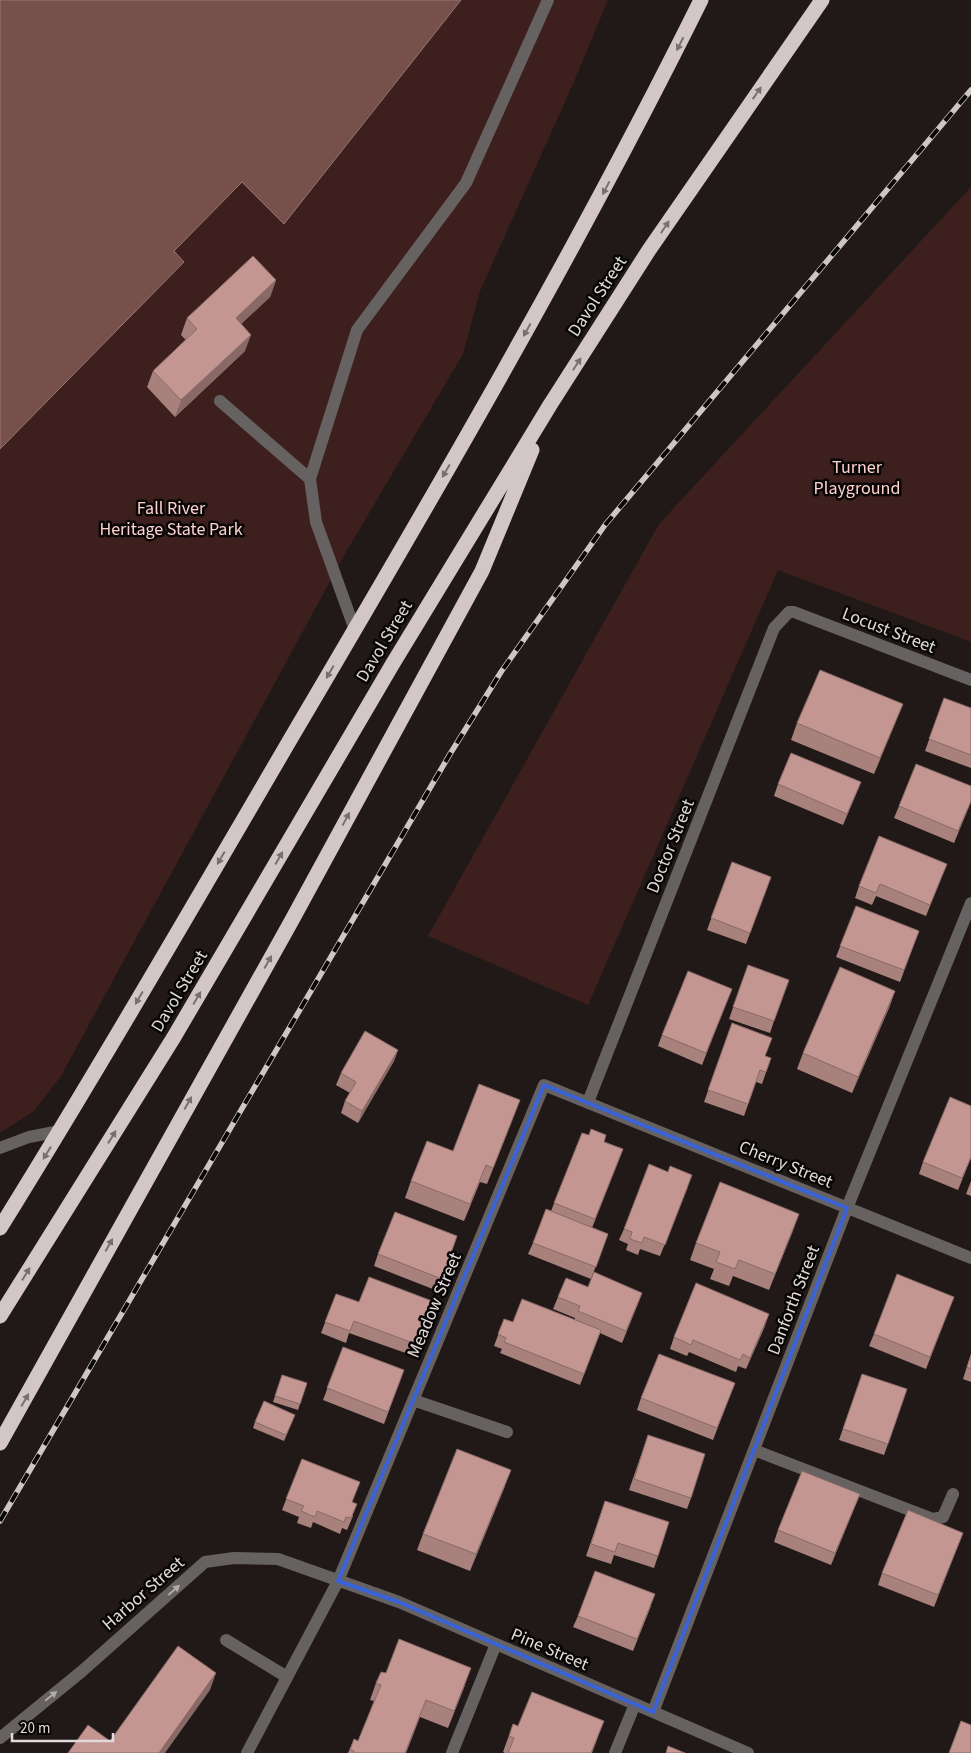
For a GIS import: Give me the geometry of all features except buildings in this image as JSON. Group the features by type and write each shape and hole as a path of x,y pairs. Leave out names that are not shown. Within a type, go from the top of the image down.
{"highway":[{"name":"Davol Street","path":"0,1228 60,1131 355,630 592,214 701,0"},
{"name":"Davol Street","path":"0,1316 174,1037 372,698 550,405 654,242 822,0"},
{"path":"0,1442 292,920 482,571 550,405"}],"street":[{"path":"355,630 316,522 310,479 358,330 466,183 548,0"},
{"path":"220,401 310,479"},
{"name":"Doctor Street","path":"588,1102 774,628 790,612 794,612"},
{"name":"Locust Street","path":"794,612 971,680"},
{"name":"Danforth Street","path":"653,1712 847,1208 971,902"},
{"name":"Meadow Street","path":"247,1753 338,1581 544,1085 588,1102"},
{"name":"Cherry Street","path":"588,1102 971,1258"},
{"path":"0,1148 29,1137 60,1131"},
{"path":"413,1400 507,1432"},
{"path":"754,1450 933,1519 943,1517 953,1494"},
{"name":"Harbor Street","path":"0,1738 81,1672 205,1562 234,1558 278,1560 338,1581"},
{"name":"Pine Street","path":"338,1581 399,1602 748,1753"},
{"path":"226,1640 287,1677"},
{"path":"452,1753 496,1644"},
{"path":"615,1753 635,1704"}],"highlighted area":[{"path":"544,1085 847,1208 653,1712 399,1602 338,1581"}],"green space":[{"name":"Fall River Heritage State Park","path":"461,0 608,0 573,84 480,291 463,354 346,552 61,1076 34,1111 0,1133 0,449 184,262 174,251 242,182 285,224"},
{"name":"Turner Playground","path":"971,187 971,642 778,570 588,1005 428,936 659,524"}],"shaded area":[{"path":"0,0 461,0 284,224 242,182 174,251 184,262 0,449"}],"railway":[{"path":"0,1521 450,754 501,672 605,525 971,90"}]}
